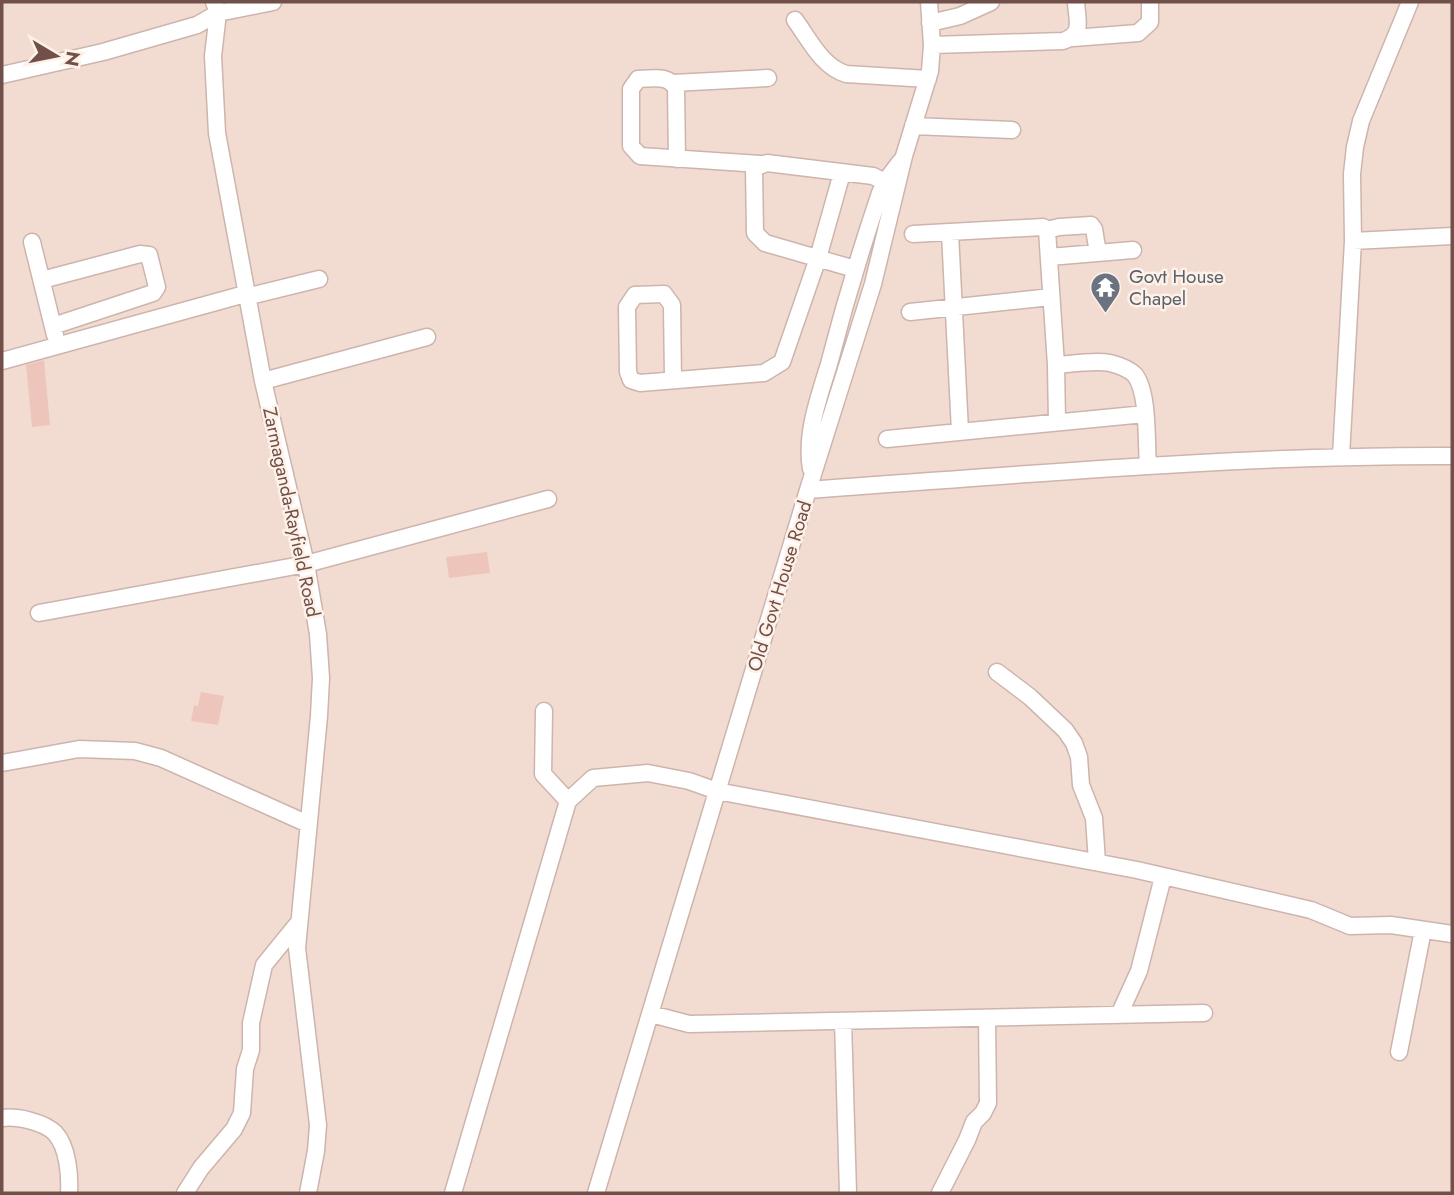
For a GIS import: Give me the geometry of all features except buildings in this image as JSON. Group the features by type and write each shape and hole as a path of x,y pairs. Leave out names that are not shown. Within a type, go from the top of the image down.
{"street":[{"path":"2,75 103,52 197,24 218,5 273,2"},
{"path":"810,484 866,306 913,125 928,79 932,58 929,2"},
{"path":"930,23 960,16 991,2"},
{"path":"1073,38 1078,30 1076,2"},
{"path":"932,45 1063,41 1139,33 1150,22 1150,2"},
{"path":"1341,456 1353,241 1352,174 1358,134 1410,2"},
{"name":"Zarmaganda-Rayfield Road","path":"218,5 212,56 217,133 263,381 306,564 318,634 321,678 298,958 318,1125 308,1193"},
{"path":"960,16 962,44"},
{"path":"795,20 827,64 837,71 846,74 928,79"},
{"path":"673,83 768,78"},
{"path":"677,159 676,89 667,79 638,79 631,89 631,146 640,156 677,159 760,164 873,176 885,182"},
{"path":"913,125 1012,131"},
{"path":"810,484 812,424 846,300 885,182 905,156"},
{"path":"760,164 754,168 755,233 765,243 855,269"},
{"path":"673,380 672,305 664,294 635,295 626,307 628,372 631,380 640,383 764,373 782,362 818,258 842,173"},
{"path":"913,234 1043,227 1047,230 1059,226 1091,225 1098,253"},
{"path":"1047,230 1057,422"},
{"path":"950,233 960,431"},
{"path":"1353,241 1452,236"},
{"path":"32,242 58,346"},
{"path":"1049,257 1133,250"},
{"path":"41,279 140,254 149,256 157,287 148,296 53,326"},
{"path":"2,361 319,279"},
{"path":"910,312 1051,297"},
{"path":"846,300 866,306"},
{"path":"263,381 427,337"},
{"path":"1056,365 1109,363 1125,368 1135,375 1142,392 1145,414 1147,466"},
{"path":"887,439 1145,414"},
{"name":"Old Govt House Road","path":"596,1193 810,484 1341,456 1452,456"},
{"path":"39,613 306,564 548,499"},
{"path":"998,672 1030,697 1065,730 1074,743 1079,757 1081,785 1094,818 1097,862"},
{"path":"544,710 543,774 568,801"},
{"path":"2,763 79,749 135,751 160,758 308,824"},
{"path":"453,1193 568,801 593,778 648,773 688,781 717,791 1097,862 1311,910 1350,926 1391,925 1452,934"},
{"path":"1119,1015 1139,971 1163,877"},
{"path":"185,1193 201,1168 234,1129 242,1113 245,1069 251,1050 251,1023 264,965 300,921"},
{"path":"1399,1052 1423,930"},
{"path":"651,1014 689,1024 1205,1013"},
{"path":"940,1193 974,1122 988,1103 987,1018"},
{"path":"843,1021 848,1193"},
{"path":"2,1118 12,1117 37,1123 55,1133 64,1150 69,1193"}],"shaded area":[{"path":"2,2 1452,2 1452,1193 2,1193"}],"place":[{"name":"Govt House Chapel","path":"1106,314"}]}
